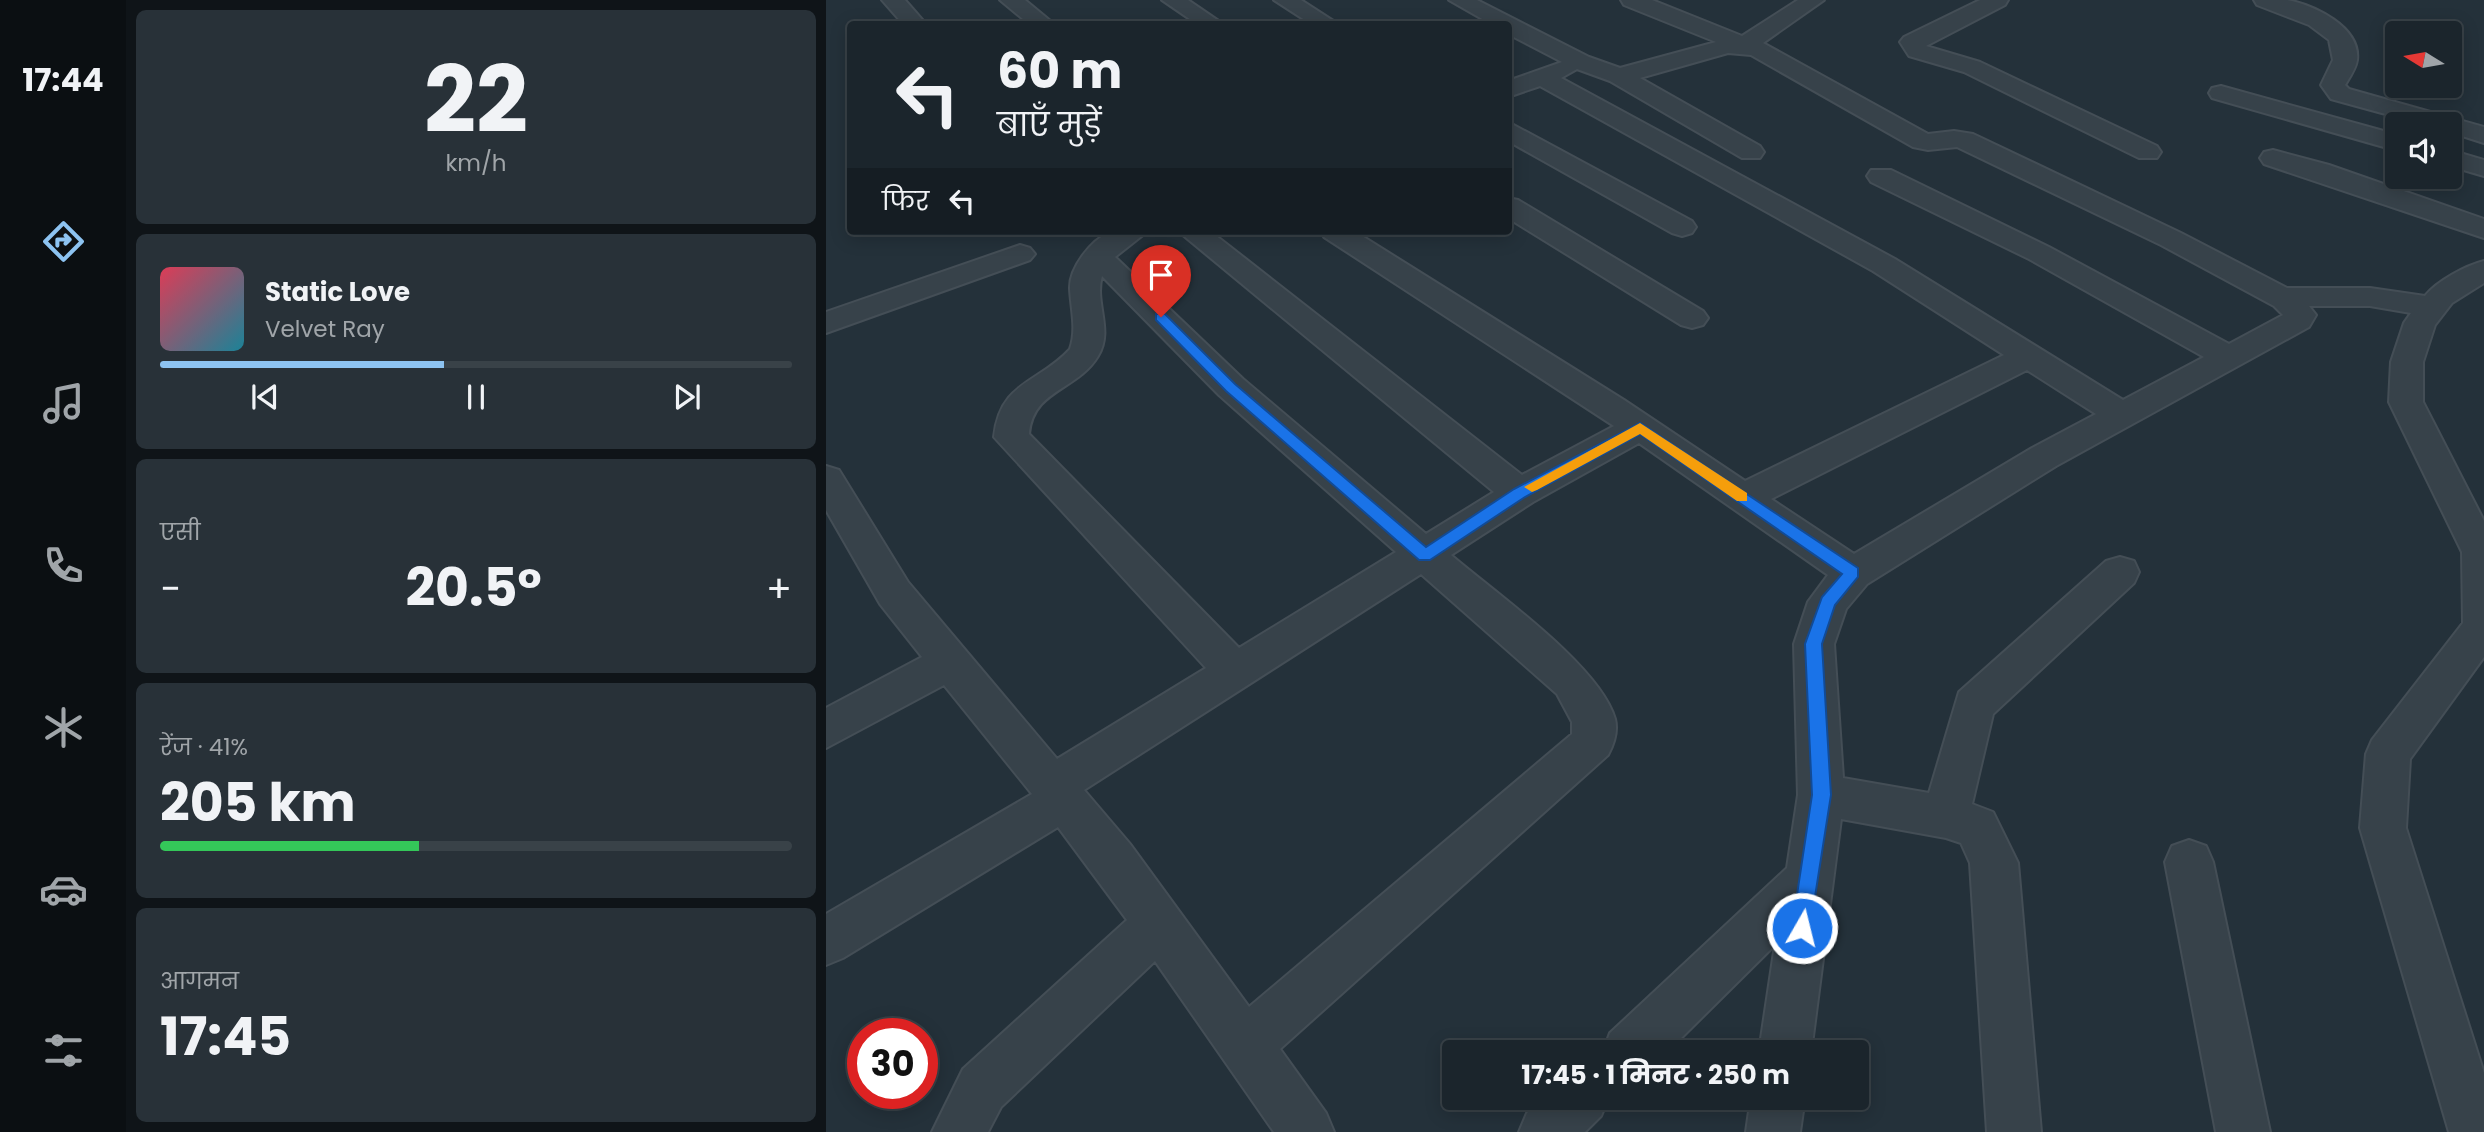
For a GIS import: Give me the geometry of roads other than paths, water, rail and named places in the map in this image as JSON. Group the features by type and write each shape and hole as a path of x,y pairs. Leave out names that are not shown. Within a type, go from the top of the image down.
{"street":[{"path":"893,0 912,21"},
{"path":"1011,0 1039,21"},
{"path":"1173,0 1207,21"},
{"path":"1286,0 1322,21"},
{"path":"1460,0 1500,21"},
{"path":"1632,0 1744,46"},
{"path":"1744,46 1813,0"},
{"path":"1997,0 1926,33 1912,42 1912,46 1917,51 1972,67 2148,152"},
{"path":"2265,0 2315,19 2335,32 2345,46 2345,61 2333,85 2340,94 2406,112"},
{"path":"1512,27 1581,62 1619,76 1751,152"},
{"path":"1619,76 1727,46 1756,48 1922,141 1934,144 1952,139 1964,140 2171,239 2285,299 2300,315 2298,320 2044,457 1853,573 1828,602 1814,644 1821,795 1786,1040"},
{"path":"1512,88 1581,62"},
{"path":"1542,77 1884,265 2122,415"},
{"path":"2221,93 2385,139"},
{"path":"2462,128 2484,135"},
{"path":"1512,132 1682,227"},
{"path":"2273,158 2397,197 2484,229"},
{"path":"2462,162 2484,168"},
{"path":"1881,176 2039,253 2228,357"},
{"path":"1512,208 1692,318"},
{"path":"1127,235 1117,240 1096,259 1085,281 1089,341 1085,351 1077,361 1020,401 1010,419 1011,438 1236,673"},
{"path":"1197,235 1520,493"},
{"path":"1340,235 1640,428 1853,573"},
{"path":"826,323 1020,254"},
{"path":"1096,259 1108,265 1231,387 1572,682 1594,720 1593,742 1244,1046"},
{"path":"2476,1132 2403,901 2383,828 2388,754 2483,627 2481,552 2406,402 2407,362 2420,323 2441,296 2484,271"},
{"path":"2285,299 2290,296 2370,297 2433,307"},
{"path":"1743,497 2029,356"},
{"path":"826,941 1058,793 1236,673 1520,493 1640,428"},
{"path":"826,479 894,593 1113,860 1307,1132"},
{"path":"1946,817 1974,705 2120,572"},
{"path":"826,729 951,661"},
{"path":"1821,795 1946,817 1978,827 1994,863 2014,1132"},
{"path":"2189,862 2243,1132"},
{"path":"1641,1040 1809,879"},
{"path":"959,1132 982,1088 1158,926"},
{"path":"1546,1132 1569,1110"},
{"path":"1773,1132 1776,1110"}]}
